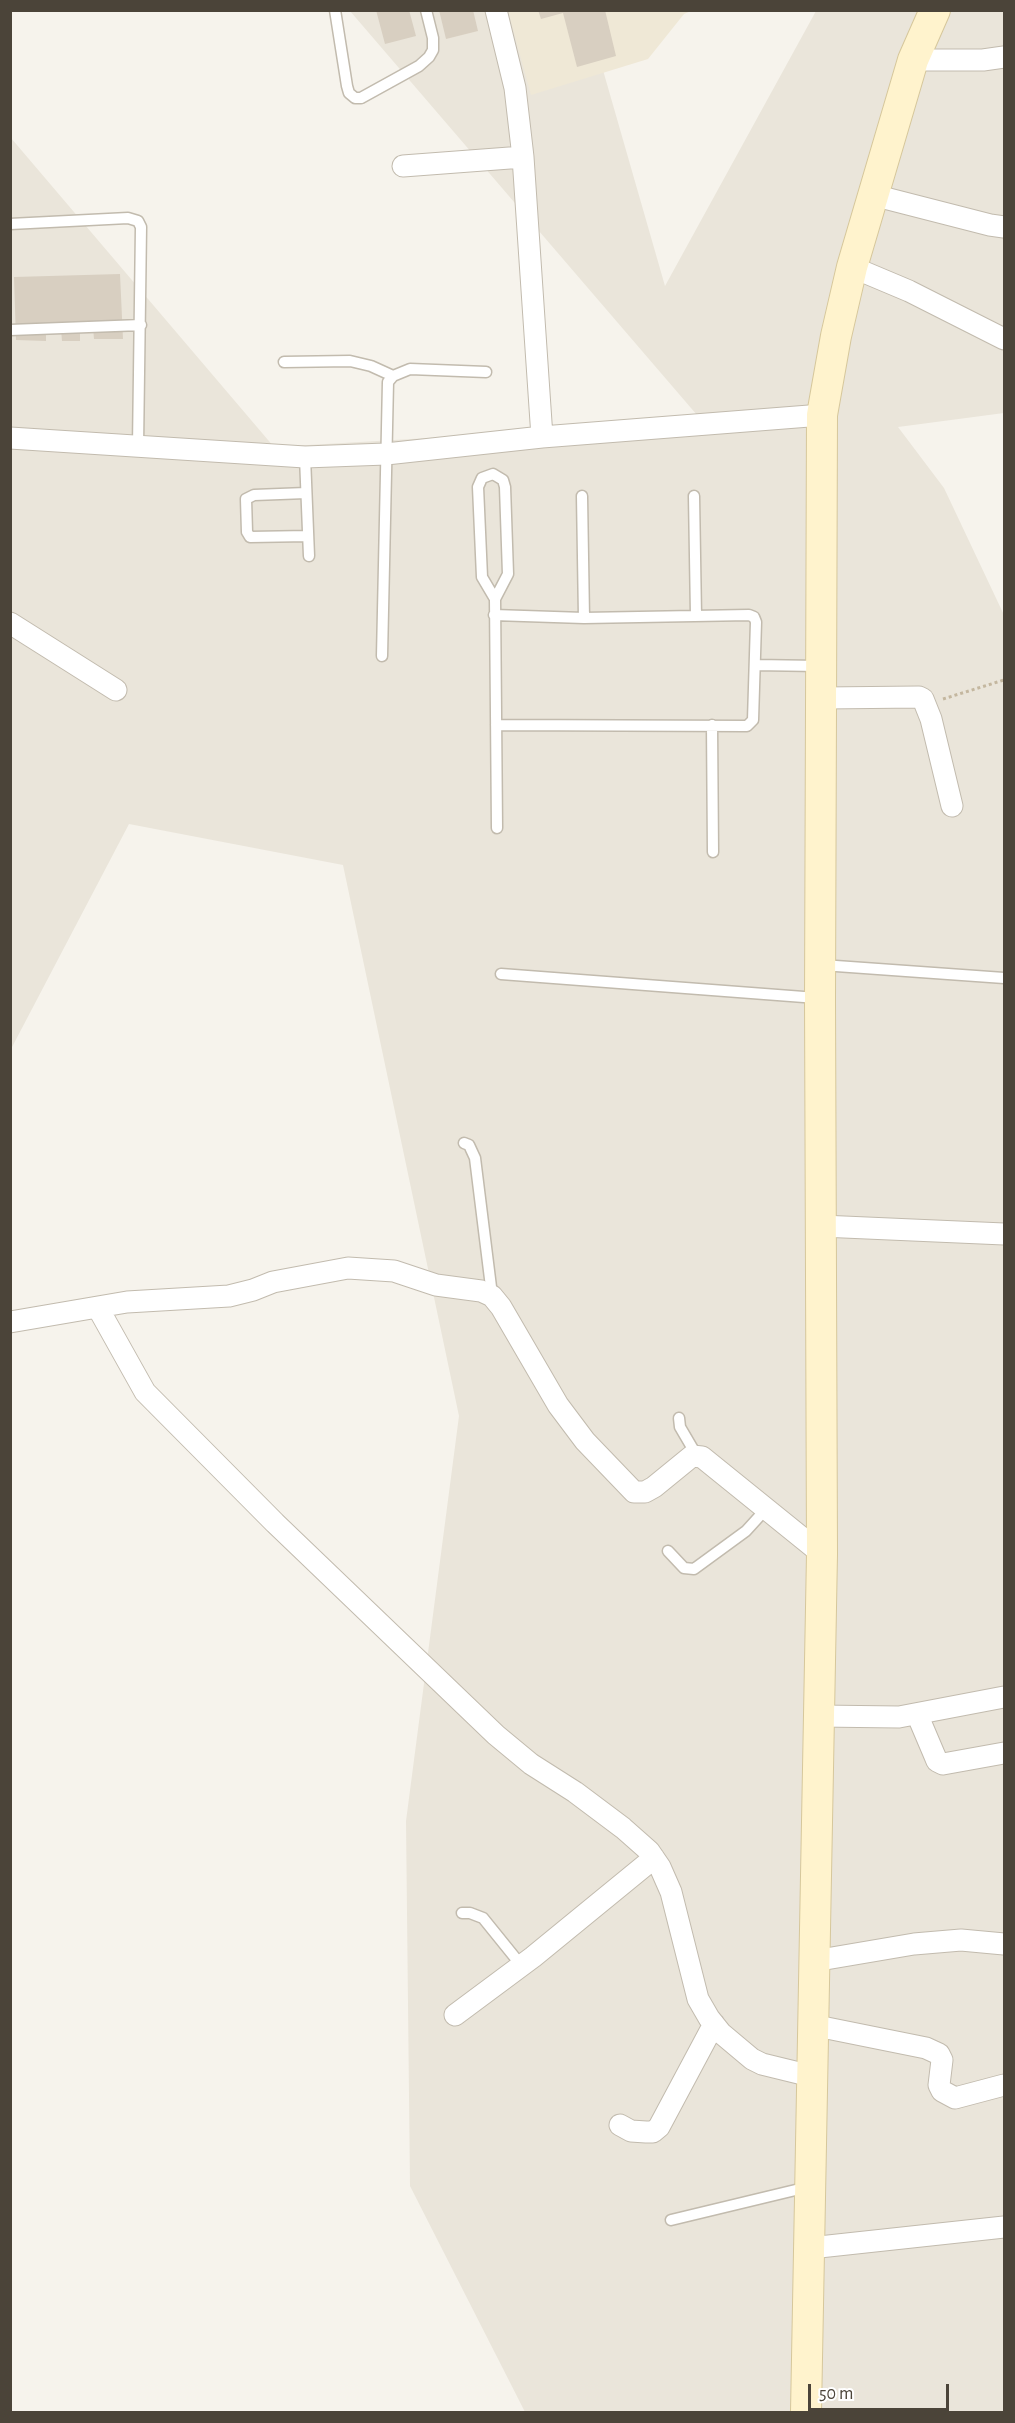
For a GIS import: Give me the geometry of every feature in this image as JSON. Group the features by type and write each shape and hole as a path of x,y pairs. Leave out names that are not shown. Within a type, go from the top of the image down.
{"street":[{"path":"496,10 515,88 523,157 542,437"},
{"path":"806,2412 822,1554 820,999 823,698 822,415 836,336 852,267 914,60 935,10"},
{"path":"914,60 983,60 1005,57"},
{"path":"403,166 523,157"},
{"path":"873,195 1005,227"},
{"path":"852,267 919,296 1005,339"},
{"path":"10,438 305,457 386,454 542,437 822,415"},
{"path":"10,623 116,690"},
{"path":"823,698 919,697 927,704 951,806"},
{"path":"821,1226 1005,1234"},
{"path":"10,1322 127,1302 229,1296 254,1290 273,1282 348,1268 394,1271 436,1285 481,1291 492,1296 501,1306 558,1405 585,1441 634,1492 645,1492 687,1460 697,1456 702,1457 822,1554"},
{"path":"98,1308 145,1392 275,1523 496,1736 531,1764 575,1792 623,1828 654,1858 671,1892 698,1999 714,2025 752,2059 762,2064 812,2076"},
{"path":"819,1716 899,1717 1005,1697"},
{"path":"917,1714 934,1754 943,1764 954,1764 1005,1753"},
{"path":"455,2015 654,1858"},
{"path":"814,1961 914,1944 961,1940 1005,1944"},
{"path":"620,2125 631,2131 646,2132 653,2132 658,2127 714,2025"},
{"path":"812,2025 926,2048 939,2054 942,2060 939,2085 942,2091 955,2098 1005,2085"},
{"path":"810,2248 1005,2227"}],"lane":[{"path":"335,10 347,86 349,93 355,98 361,98 419,66 429,57 433,38 426,10"},
{"path":"10,224 128,218 138,221 142,235 138,446"},
{"path":"10,330 141,325"},
{"path":"284,362 350,361 370,366 393,376"},
{"path":"382,656 388,382 393,376 410,369 486,372"},
{"path":"305,457 309,556"},
{"path":"495,598 482,577 478,487 482,478 493,474 503,480 505,487 508,573 495,598 494,615 497,828"},
{"path":"306,493 254,495 246,499 247,532 250,537 308,536"},
{"path":"582,496 584,618"},
{"path":"694,496 696,616"},
{"path":"494,615 584,618 753,615 756,621 751,724 743,726 496,725"},
{"path":"755,665 822,666"},
{"path":"712,725 713,852"},
{"path":"821,965 1005,978"},
{"path":"501,974 820,999"},
{"path":"464,1143 468,1144 475,1158 492,1296"},
{"path":"679,1418 682,1432 697,1456"},
{"path":"668,1551 684,1568 694,1569 746,1531 766,1509"},
{"path":"462,1913 470,1913 483,1918 521,1965"},
{"path":"671,2220 811,2186"}],"path":[{"path":"927,704 1005,680"}],"shaded area":[{"path":"350,11 586,11 665,286 816,11 1004,11 1004,413 898,427 944,488 1004,615 1004,2412 525,2412 410,2186 406,1821 459,1416 343,865 129,824 11,1049 11,138 274,447 703,422"},
{"path":"508,11 691,11 684,14 648,59 531,95"}],"building":[{"path":"376,10 409,10 416,36 385,44"},
{"path":"439,10 473,10 478,31 446,39"},
{"path":"538,10 605,10 616,56 577,67 563,13 541,19"},
{"path":"120,274 123,339 94,339 93,327 80,327 80,341 62,341 61,329 46,329 46,341 16,340 14,277"}]}
